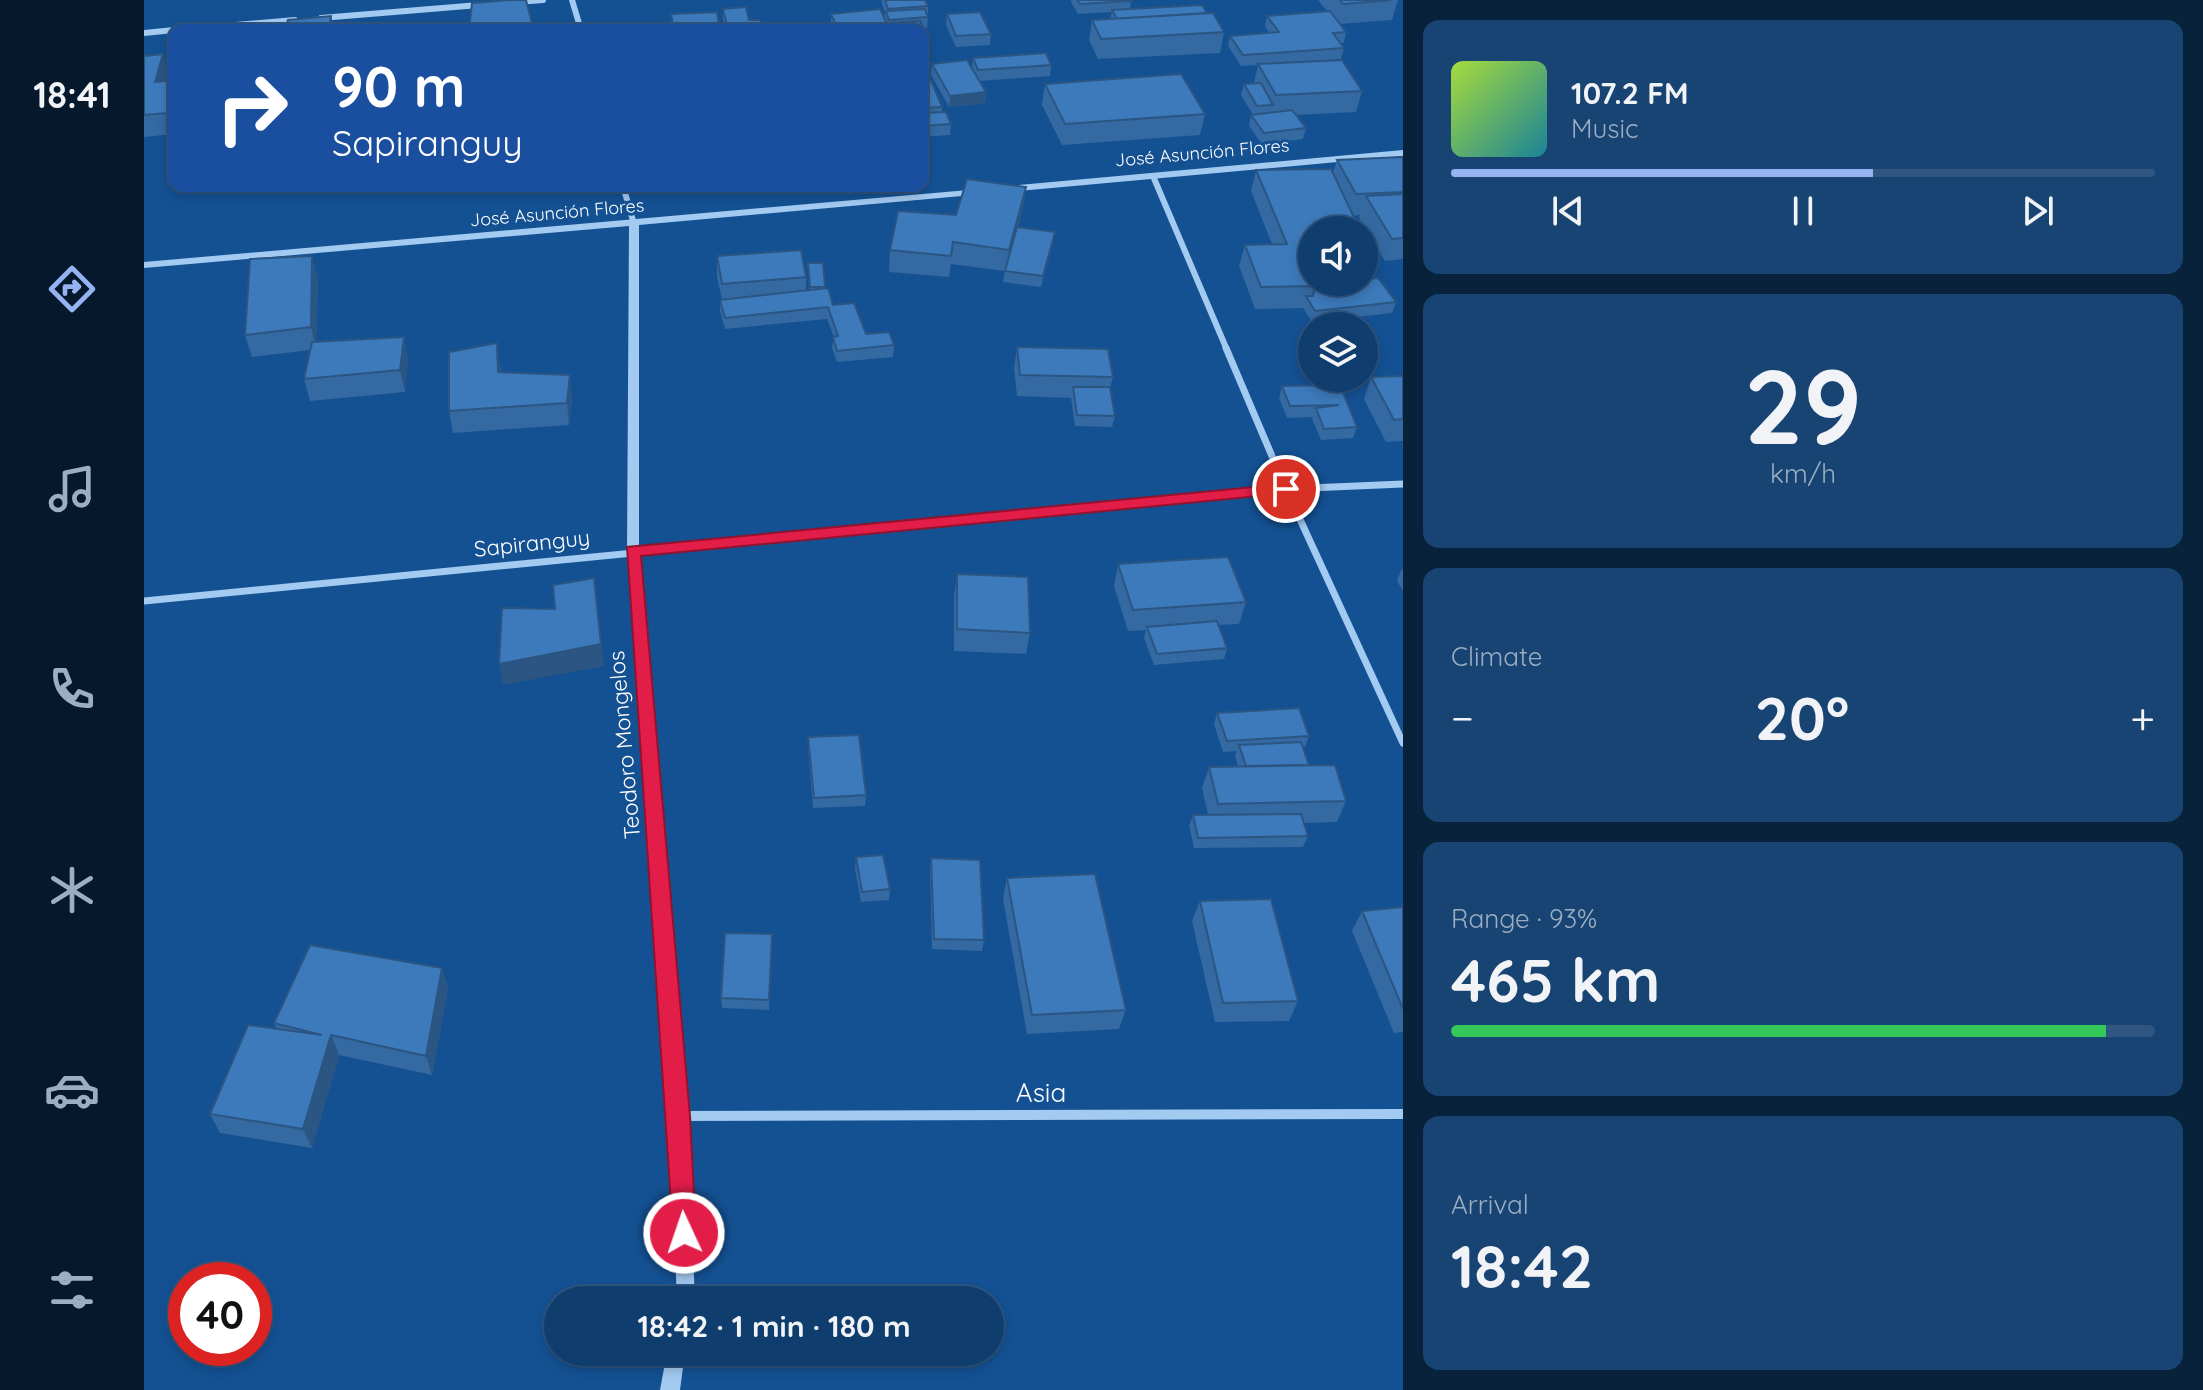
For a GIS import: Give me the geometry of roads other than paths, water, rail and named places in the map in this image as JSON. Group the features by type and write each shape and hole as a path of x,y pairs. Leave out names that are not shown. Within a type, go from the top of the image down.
{"street":[{"path":"513,3 543,0"},
{"path":"572,0 579,24"},
{"path":"314,19 482,5"},
{"path":"249,24 298,20"},
{"path":"144,33 168,31"},
{"name":"José Asunción Flores","path":"144,265 634,224 1403,153"},
{"path":"1153,176 1286,489 1403,743"},
{"name":"Teodoro Mongelos","path":"625,192 634,224 633,551 678,1116 685,1286"},
{"name":"Sapiranguy","path":"144,601 1286,489 1403,484"},
{"name":"Asia","path":"678,1116 1403,1114"},
{"path":"670,1390 674,1366"}]}
